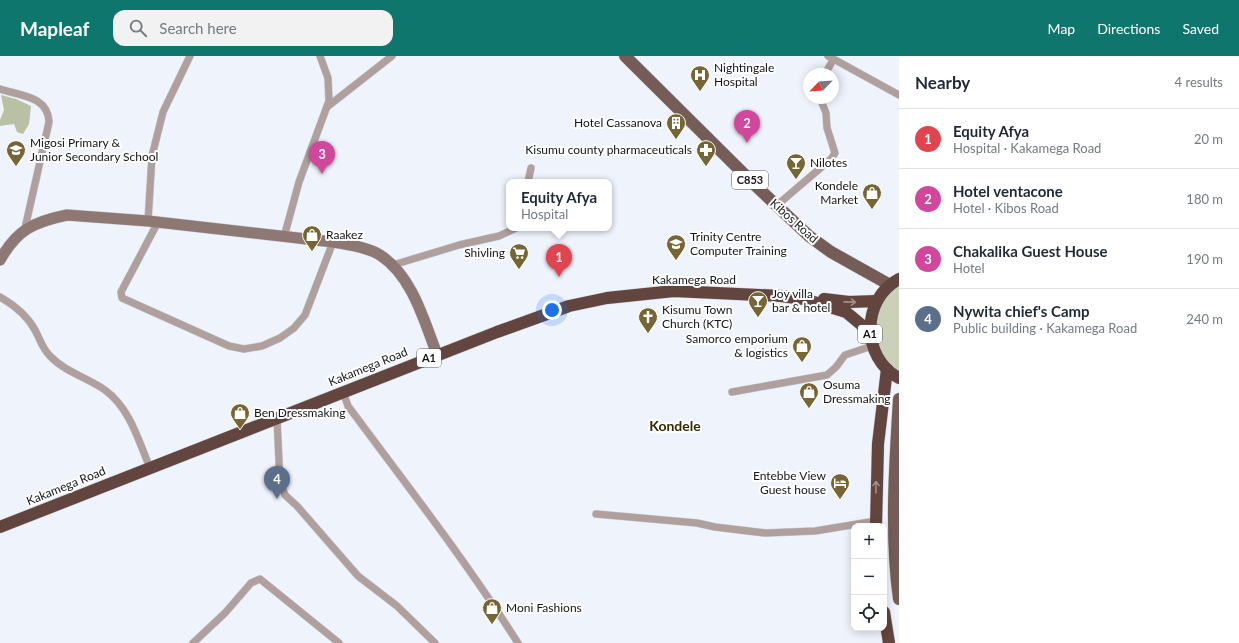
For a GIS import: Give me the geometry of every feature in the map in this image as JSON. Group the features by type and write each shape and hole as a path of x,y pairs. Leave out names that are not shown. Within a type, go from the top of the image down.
{"highway":[{"name":"A1","path":"894,282 877,301 871,316 870,332 872,346 878,358 887,369 899,378"},
{"name":"Kakamega Road","path":"0,520 435,349 554,306 604,294 673,286 711,286 780,292 849,302 877,301"},
{"name":"Kakamega Road","path":"0,527 438,354 555,310 607,298 674,291 781,296 804,299 846,312 870,332"},
{"path":"876,523 878,444 887,369"},
{"path":"886,631 888,643"}],"main road":[{"name":"Kibos Road","path":"625,56 776,206 817,242 831,252 894,282"},
{"path":"899,399 894,524 895,570 899,600"},
{"path":"899,518 899,530"}],"street":[{"path":"190,56 164,112 152,156 153,222 120,292 122,298 229,346 244,349 271,342 287,333 301,321 333,242"},
{"path":"284,237 299,182 327,107 329,84 320,56"},
{"path":"327,107 392,56"},
{"path":"829,68 834,59 899,95"},
{"path":"0,89 38,101 46,108 49,115 49,122 25,228"},
{"path":"776,206 831,159 835,153 826,128 826,113 822,104"},
{"path":"529,179 531,168"},
{"path":"0,260 8,246 25,228 67,215 153,222 333,242 364,248 380,254 393,265 408,285 435,349"},
{"path":"393,265 499,236 510,231"},
{"path":"0,297 23,314 35,330 42,346 51,357 64,367 105,390 126,411 148,463"},
{"path":"732,392 827,375 836,367 845,355 872,346"},
{"path":"343,392 348,406 450,542 491,600 518,643"},
{"path":"277,418 280,482 285,495 297,506 358,576 397,606 435,643"},
{"path":"596,514 697,523 715,527 765,533 815,531 851,527"},
{"path":"193,643 226,613 251,583 260,579 339,643"}],"green space":[{"path":"1,95 16,99 31,106 29,124 23,134 17,132 14,124 0,126 0,120 4,110"},
{"path":"899,283 899,373 885,361 875,340 878,309 887,291"}],"place":[{"name":"Nightingale Hospital","path":"700,92"},
{"name":"Hotel Cassanova","path":"676,140"},
{"name":"Hotel ventacone","path":"747,143"},
{"name":"Migosi Primary & Junior Secondary School","path":"16,167"},
{"name":"Kisumu county pharmaceuticals","path":"706,167"},
{"name":"Chakalika Guest House","path":"322,174"},
{"name":"Nilotes","path":"796,180"},
{"name":"Kondele Market","path":"872,210"},
{"name":"Raakez","path":"312,252"},
{"name":"Trinity Centre Computer Training","path":"676,261"},
{"name":"Shivling","path":"519,270"},
{"name":"Equity Afya","path":"559,277"},
{"name":"Joy villa bar & hotel","path":"758,318"},
{"name":"Kisumu Town Church (KTC)","path":"648,334"},
{"name":"Samorco emporium & logistics","path":"802,363"},
{"name":"Osuma Dressmaking","path":"809,409"},
{"name":"Ben Dressmaking","path":"240,430"},
{"name":"Nywita chief's Camp","path":"277,499"},
{"name":"Entebbe View Guest house","path":"840,500"},
{"name":"Moni Fashions","path":"492,625"}],"district":[{"name":"Kondele","path":"675,426"}]}
